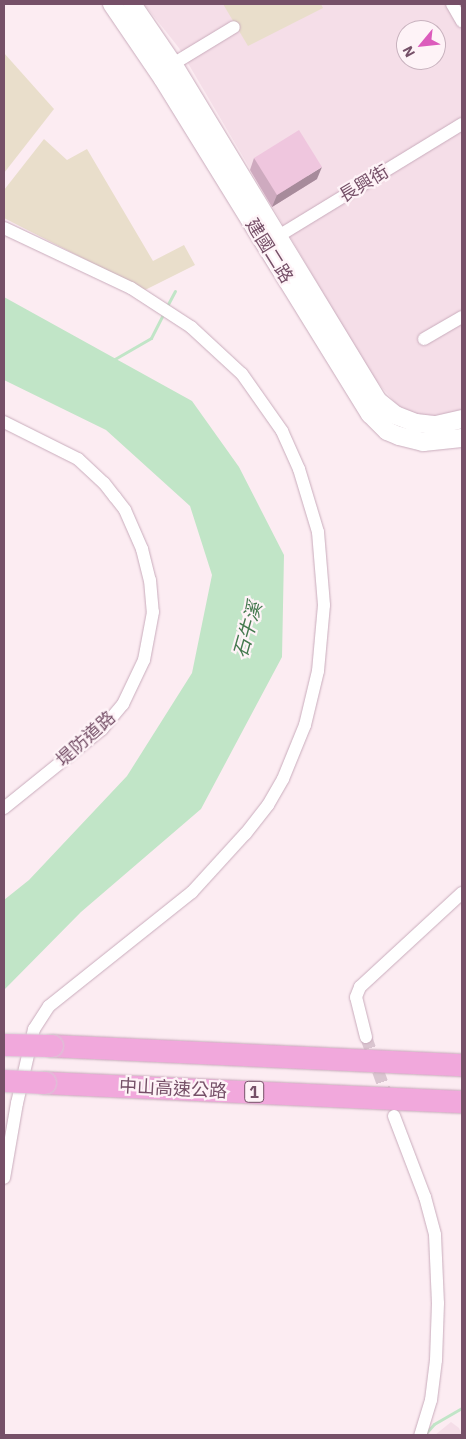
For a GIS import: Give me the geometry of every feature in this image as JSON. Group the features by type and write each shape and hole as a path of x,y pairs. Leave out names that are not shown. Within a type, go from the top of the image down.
{"highway":[{"name":"1","path":"4,1045 462,1065"},
{"name":"中山高速公路","path":"4,1082 462,1102"}],"street":[{"name":"建國二路","path":"112,4 168,72"},
{"name":"建國二路","path":"132,4 168,72 272,240 378,401 395,415 416,423 436,425 462,419"},
{"path":"452,4 462,21"},
{"path":"168,72 234,27"},
{"name":"長興街","path":"272,240 462,124"},
{"path":"4,228 131,288 191,327 221,352 242,374 282,431 298,469 318,532 324,605 318,670 305,725 283,779 268,805 245,834 192,892 48,1006 34,1029 17,1103 4,1178"},
{"name":"建國二路","path":"272,240 356,394 378,423 399,436 418,441 442,441 462,438"},
{"path":"424,340 462,317"},
{"name":"堤防道路","path":"4,422 78,459 104,483 115,497 125,510 142,549 150,580 153,612 144,660 123,704 102,729 4,808"},
{"path":"366,1037 356,997 360,987 462,893"},
{"path":"394,1116 425,1198 435,1235 438,1303 436,1360 431,1400 420,1435"}],"shaded area":[{"path":"144,4 462,4 462,412 428,418 404,413 372,376 179,48"},
{"path":"223,4 321,4 323,8 248,46"},
{"path":"4,53 54,109 4,173"},
{"path":"44,139 67,160 87,149 153,261 184,245 195,265 145,290 4,218 4,190"},
{"path":"451,1422 459,1428 462,1435 435,1435"}],"water":[{"name":"石牛溪","path":"4,297 192,401 239,467 284,555 282,657 201,809 81,912 4,990 4,900 29,880 127,776 192,673 212,575 190,506 106,430 4,380"}],"building":[{"path":"299,130 322,167 277,195 254,158"}],"waterway":[{"path":"167,306 175,291"},
{"path":"113,360 151,338 164,312"},
{"path":"426,1433 434,1424 462,1408"}],"tunnel":[{"path":"366,1037 389,1102"}]}
